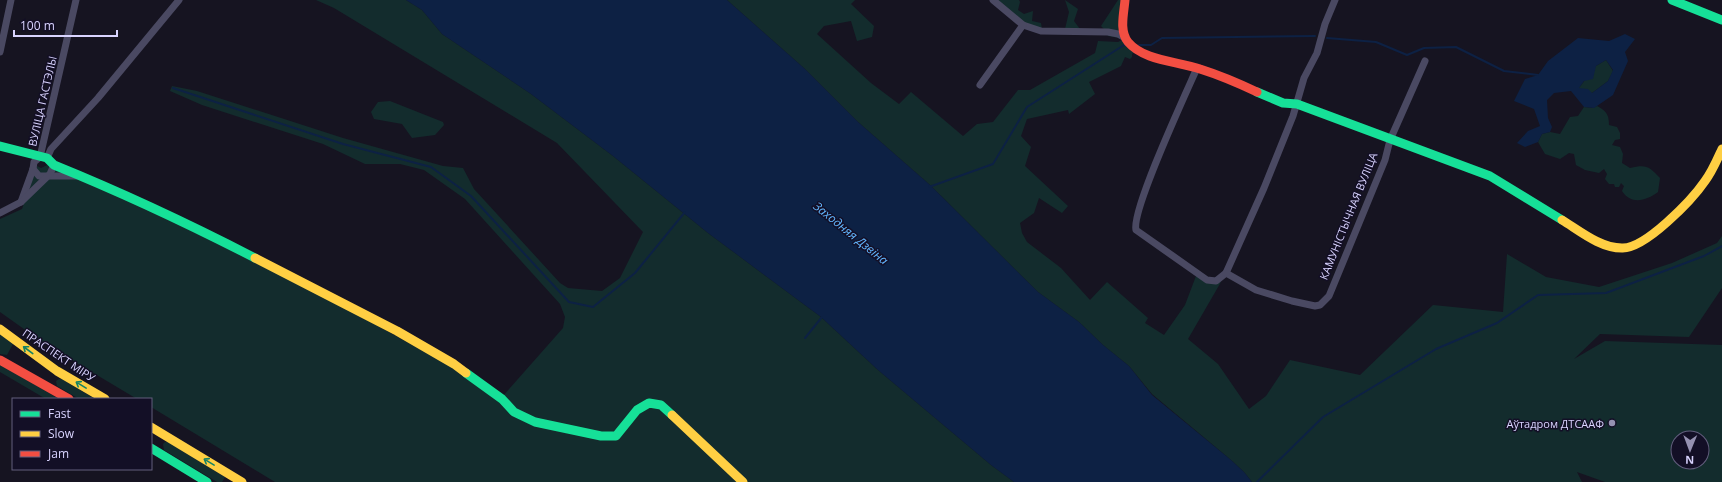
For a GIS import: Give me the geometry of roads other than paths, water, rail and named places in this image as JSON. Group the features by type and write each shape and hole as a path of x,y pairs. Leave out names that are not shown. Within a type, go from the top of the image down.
{"street":[{"path":"0,52 11,0"},
{"name":"ВУЛІЦА ГАСТЭЛЫ","path":"0,213 21,202 53,170 47,160 76,0"},
{"name":"ВУЛІЦА ГАСТЭЛЫ","path":"47,160 51,149 98,98 179,0"},
{"path":"993,0 1023,25 1041,30 1108,32 1118,34 1126,38"},
{"path":"1125,0 1123,30 1129,42 1140,51 1174,63 1197,68 1283,102 1297,104 1390,140 1490,176 1596,241 1613,248 1623,248 1638,244 1648,238 1696,194 1716,163 1722,149"},
{"path":"1197,68 1156,164 1137,217 1135,227 1138,233 1207,280 1216,281 1226,273 1264,188 1297,104 1304,78 1317,53 1325,24 1335,0"},
{"path":"1672,0 1722,20"},
{"path":"980,85 1023,25"},
{"name":"КАМУНІСТЫЧНАЯ ВУЛІЦА","path":"1226,273 1256,290 1292,301 1315,306 1320,305 1326,300 1385,160 1390,140 1425,61"},
{"path":"0,146 47,160 79,176 114,190 190,225 397,331 454,364 502,399 514,412 535,422 573,429 586,434 616,436 639,408 645,404 653,402 661,405 743,482"},
{"name":"ВУЛІЦА ГАСТЭЛЫ","path":"21,202 33,169 34,162 47,160"},
{"path":"33,169 40,176 46,177 79,176"},
{"name":"ПРАСПЕКТ МІРУ","path":"0,329 57,371 103,398"},
{"path":"0,360 67,398"},
{"path":"48,386 57,371"},
{"path":"152,428 242,482"},
{"path":"164,435 153,450 207,482"}],"water":[{"name":"Заходняя Дзвіна","path":"406,0 727,0 805,69 858,122 930,185 1038,292 1079,322 1103,345 1129,366 1152,395 1231,460 1252,482 1014,482 991,465 878,370 821,317 708,233 613,156 531,94 442,34 422,10"},
{"path":"1625,34 1635,39 1625,52 1628,61 1613,95 1594,108 1584,107 1571,91 1554,93 1547,100 1548,118 1552,127 1550,132 1542,134 1538,142 1525,147 1517,143 1528,131 1540,126 1534,109 1514,101 1525,79 1538,75 1548,61 1578,38 1609,41","holes":["1606,60 1613,70 1608,81 1592,93 1588,89 1579,88 1584,81 1593,79 1596,66"]}],"waterway":[{"path":"1139,45 1151,45 1162,38 1315,36"},
{"path":"1327,38 1376,42 1407,55 1424,48 1456,47 1504,71 1538,75"},
{"path":"929,187 993,164 1027,107 1124,45"},
{"path":"173,88 343,144 431,167 471,196 569,302 593,307 635,273 685,212"},
{"path":"1257,482 1323,417 1436,349 1497,323 1538,295 1606,293 1704,256 1722,246"},
{"path":"805,338 822,317"}],"place":[{"name":"Аўтадром ДТСААФ","path":"1612,423"}]}
